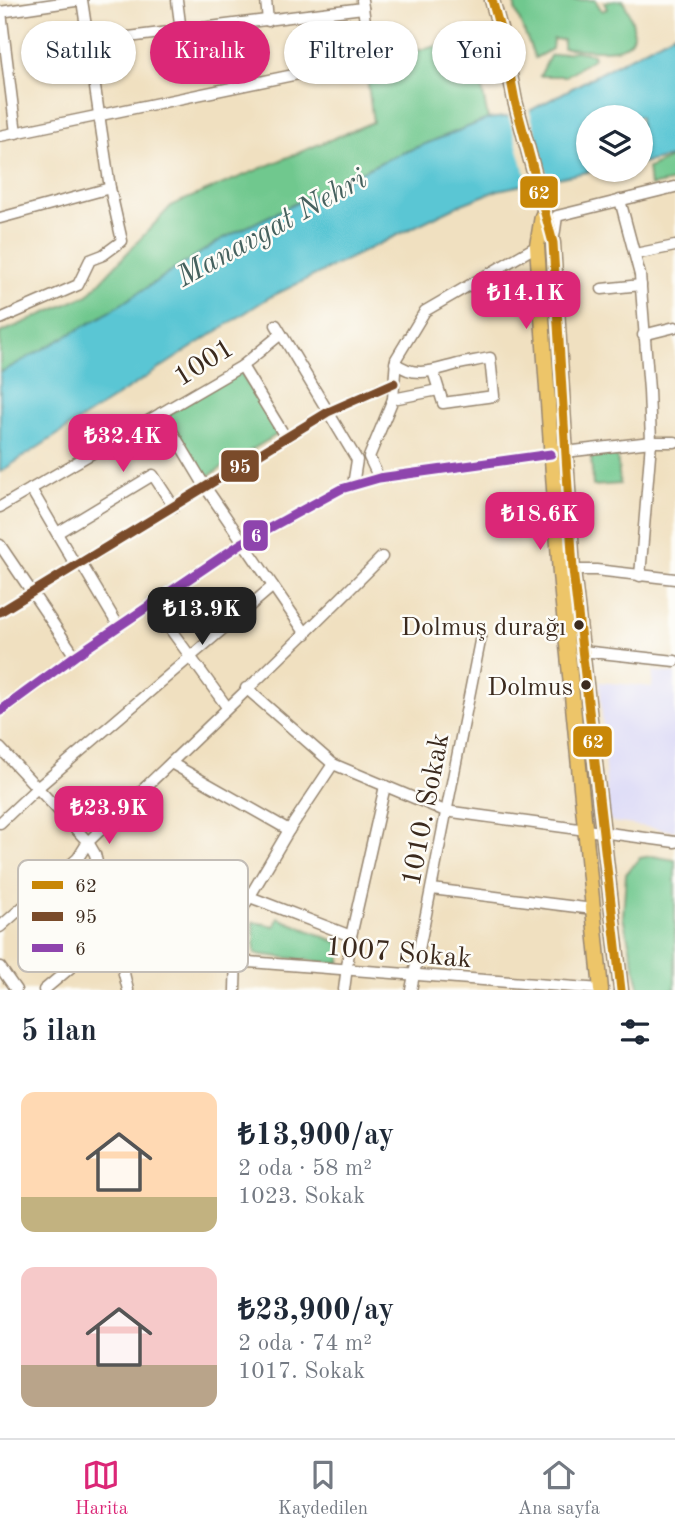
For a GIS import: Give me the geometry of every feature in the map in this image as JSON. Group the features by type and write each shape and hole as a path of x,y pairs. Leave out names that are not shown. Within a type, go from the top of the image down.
{"main road":[{"path":"486,0 493,21"},
{"path":"492,0 498,21"},
{"path":"511,84 553,243 560,575 601,989"},
{"path":"542,204 537,246 558,453 621,990"}],"street":[{"path":"16,133 1,12 82,0 85,21"},
{"path":"177,0 180,21"},
{"path":"0,136 370,59 363,4 268,21 267,0"},
{"path":"0,320 78,285 90,260 103,256 122,241 110,188 94,84"},
{"path":"553,243 557,216 675,187"},
{"path":"0,218 110,188"},
{"path":"620,200 635,254 640,285 651,442 640,576"},
{"path":"379,478 369,457 393,399 395,363 425,311 537,246"},
{"path":"635,254 675,246"},
{"path":"602,289 640,285"},
{"path":"643,335 675,327"},
{"name":"1001","path":"0,507 242,366 279,329 328,412"},
{"path":"395,363 405,370 423,374 433,371 491,358 494,396 443,403 433,371"},
{"path":"242,366 286,438"},
{"path":"0,612 328,412 394,383"},
{"path":"393,399 439,390"},
{"path":"328,412 357,460 353,485"},
{"path":"161,413 205,488 306,634"},
{"path":"0,711 75,656 242,543 341,489 379,478 558,453 651,442 675,442"},
{"path":"57,533 153,475 174,507"},
{"path":"31,489 119,627"},
{"path":"0,545 75,656"},
{"path":"76,860 88,842 246,688 306,634 382,557"},
{"path":"573,570 675,579"},
{"path":"0,824 36,789 273,586"},
{"path":"152,604 227,707"},
{"name":"1010. Sokak","path":"411,990 481,636"},
{"path":"582,651 675,662"},
{"path":"246,688 333,764 445,811 675,842"},
{"path":"0,748 88,842 96,860"},
{"path":"171,763 289,830"},
{"path":"333,764 249,895 351,936"},
{"path":"344,990 351,936 386,786"},
{"path":"432,890 593,909"},
{"path":"0,927 18,911"},
{"name":"1007 Sokak","path":"248,962 413,975 481,985 601,989"},
{"path":"0,967 16,990"},
{"path":"44,990 65,972"},
{"path":"124,972 128,990"},
{"path":"235,990 236,972"}],"shaded area":[{"path":"653,671 675,674 675,831 613,822 608,817 600,682 652,687"}],"green space":[{"path":"515,0 595,0 602,11 607,9 604,2 623,0 632,21 633,34 629,43 610,50 563,48 563,40 553,39 552,49 535,58 526,36 526,21 520,21"},
{"path":"432,47 432,84 481,84 488,119 390,158 222,239 101,317 0,373 0,333 88,295 172,205 373,122 368,84 418,84 418,51"},
{"path":"575,51 593,54 594,58 566,76 540,76 550,56"},
{"path":"675,156 675,181 650,186 650,182 653,182 653,166"},
{"path":"240,371 278,434 205,478 167,415"},
{"path":"617,453 620,484 593,486 591,455"},
{"path":"652,856 675,860 675,990 640,990 623,917 626,874 640,858"},
{"path":"278,918 342,944 340,964 255,954 253,922 275,926"}],"water":[{"name":"Manavgat Nehri","path":"675,33 675,156 653,161 653,105 576,105 576,174 498,190 457,206 268,298 0,472 0,373 101,317 222,239 390,158 488,119 522,115"}],"pier":[{"path":"529,108 549,183 529,187 508,114"}],"transit line":[{"name":"62","path":"492,0 504,43 515,101 553,243 573,570 621,990"},
{"name":"95","path":"0,612 328,412 394,383"},
{"name":"6","path":"0,711 75,656 242,543 341,489 379,478 551,454"}],"place":[{"name":"Dolmuş durağı","path":"579,625"},
{"name":"Dolmus","path":"586,685"}]}
